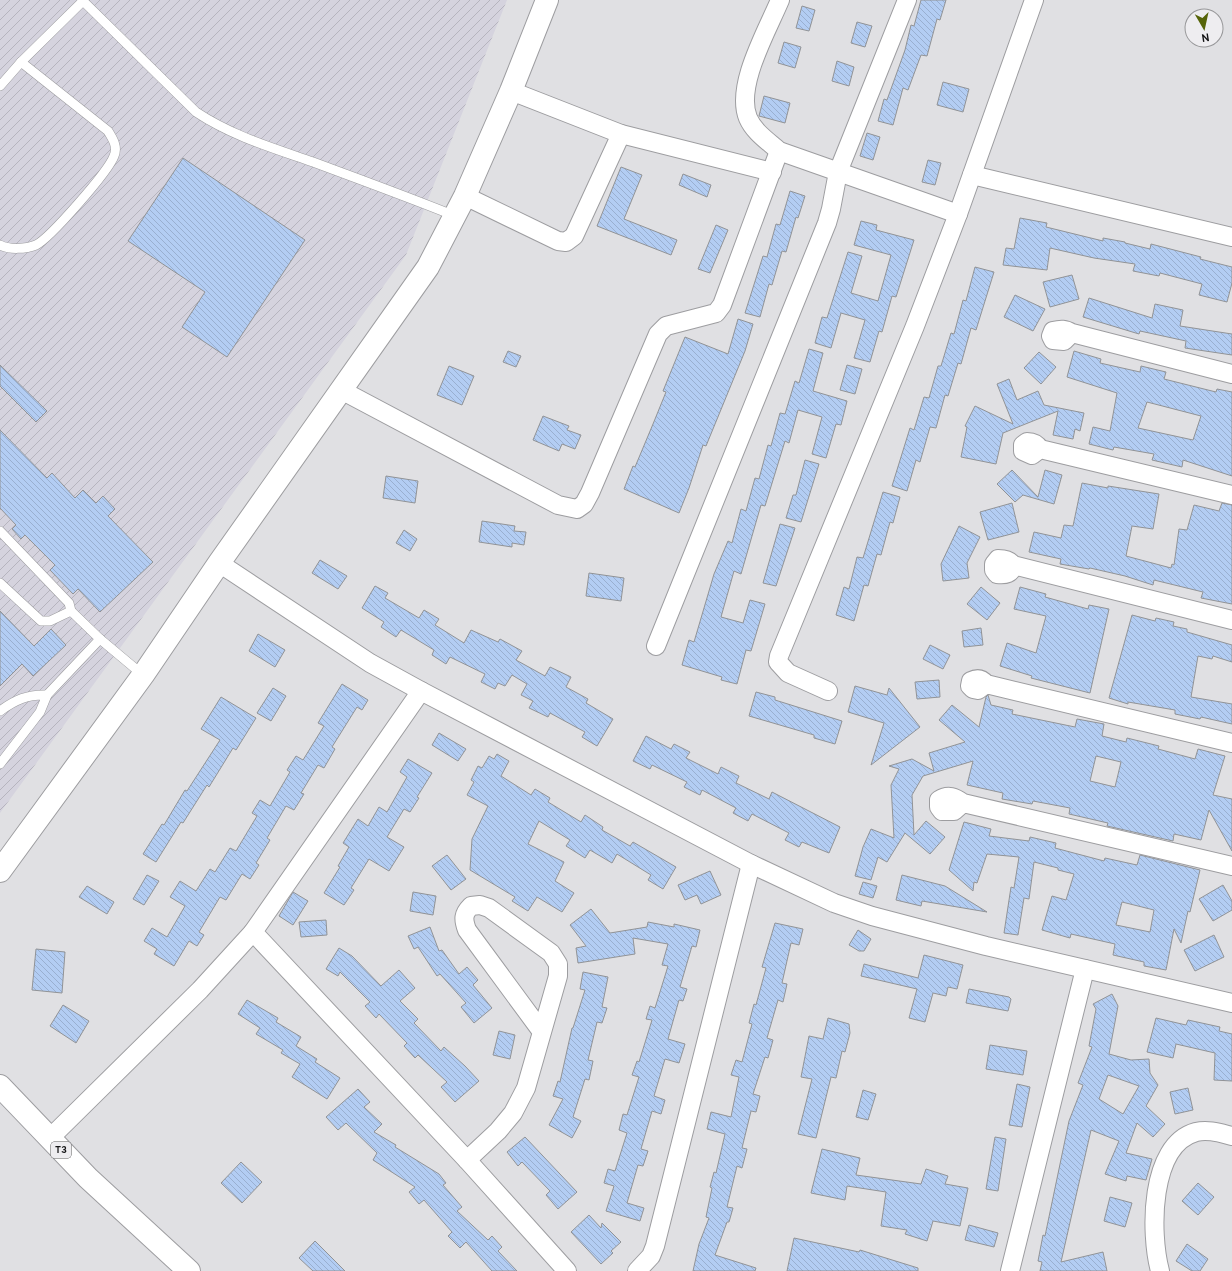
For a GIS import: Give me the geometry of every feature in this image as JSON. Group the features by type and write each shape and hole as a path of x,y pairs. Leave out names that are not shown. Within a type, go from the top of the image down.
{"main road":[{"path":"0,872 143,675 219,563 428,266 465,196 511,91 547,0"},
{"name":"T3","path":"0,1086 88,1178 189,1271"},
{"name":"T3","path":"124,1211 167,1271"}],"street":[{"path":"780,0 745,87 744,104 756,131 779,151 958,214"},
{"path":"656,646 826,224 831,210 838,172 907,0"},
{"path":"828,690 788,674 778,662 779,656 909,340 958,214 1034,0"},
{"path":"511,91 621,134 772,172"},
{"path":"465,196 558,241 566,242 574,236 621,134"},
{"path":"341,390 558,505 577,508 584,504 590,493 658,334 666,326 671,324 716,313 722,305 779,151"},
{"path":"972,176 1232,237"},
{"path":"1072,333 1232,374"},
{"path":"1040,449 1232,495"},
{"path":"219,563 370,663 421,692 751,864 834,903 872,916 986,946 1231,998"},
{"path":"1013,565 1232,620"},
{"path":"986,684 1232,743"},
{"path":"50,1138 200,990 254,932 421,692"},
{"path":"963,803 1232,866"},
{"path":"637,1271 651,1256 655,1246 751,864"},
{"path":"467,1160 514,1113 526,1088 542,1032 558,976 558,964 551,953 489,908 480,904 471,906 465,912 464,920 467,930 542,1032"},
{"path":"254,932 467,1160 567,1271"},
{"path":"1010,1271 1085,968"},
{"path":"1160,1271 1155,1250 1154,1218 1160,1181 1169,1154 1180,1141 1195,1133 1204,1131 1232,1136"}],"lane":[{"path":"0,86 21,62 82,0 196,112 211,122 242,136 392,191 455,216"},
{"path":"0,245 4,247 19,248 36,245 47,237 82,200 115,156 115,143 108,131 21,62"},
{"path":"0,531 69,603 71,611 100,639 143,675"},
{"path":"0,583 41,621 50,621 71,611"},
{"path":"0,764 40,712 47,695 100,639"},
{"path":"0,711 25,697 35,694 47,695"}],"shaded area":[{"path":"0,0 507,0 406,255 0,813"}],"building":[{"path":"921,0 946,0 940,20 937,19 927,56 921,55 908,90 903,88 893,125 878,121 884,99 887,100 905,50 911,25 914,26"},
{"path":"802,6 815,10 809,31 796,28"},
{"path":"857,22 872,26 865,47 851,43"},
{"path":"784,42 801,47 795,68 778,63"},
{"path":"837,61 854,67 849,86 832,81"},
{"path":"943,82 969,89 963,112 937,105"},
{"path":"764,96 790,103 785,123 759,116"},
{"path":"867,133 880,137 873,160 860,156"},
{"path":"183,158 305,240 227,357 182,327 205,292 128,241"},
{"path":"928,160 941,163 935,185 922,182"},
{"path":"621,167 642,175 624,219 677,240 671,255 597,226"},
{"path":"683,174 711,185 707,197 679,185"},
{"path":"790,191 805,196 798,218 796,217 786,252 782,251 772,285 769,284 760,317 745,313 763,256 767,257 776,224 780,225"},
{"path":"1020,218 1047,223 1046,227 1103,241 1103,238 1150,249 1151,244 1232,267 1232,283 1227,302 1199,295 1202,284 1160,273 1159,276 1133,271 1135,264 1094,258 1050,248 1047,270 1003,265 1006,248 1014,249"},
{"path":"861,221 877,225 876,230 914,240 896,297 892,296 882,332 879,331 870,362 854,358 865,320 841,313 831,348 815,343 822,317 827,318 848,252 862,256 851,293 878,301 891,255 854,245"},
{"path":"716,225 728,230 710,273 698,269"},
{"path":"975,267 994,272 976,330 971,328 961,364 958,363 948,396 945,395 936,428 930,427 920,462 916,460 907,491 892,486 910,428 914,430 924,397 929,398 938,366 941,366 951,333 954,334 963,300 966,301"},
{"path":"1072,275 1079,299 1050,307 1043,282"},
{"path":"1015,295 1045,309 1033,331 1004,317"},
{"path":"1089,298 1152,318 1155,304 1183,310 1180,326 1232,334 1232,355 1185,348 1186,341 1140,331 1139,334 1083,317"},
{"path":"738,319 753,324 745,351 706,446 703,445 679,513 624,489 633,466 635,467 666,392 663,391 685,337 728,354"},
{"path":"809,349 823,353 813,391 847,401 841,425 836,424 826,458 812,454 822,417 798,410 789,443 785,441 765,506 761,505 741,574 734,571 721,617 743,623 750,600 765,604 751,651 746,650 737,684 721,680 722,677 682,665 689,640 694,642 714,574 728,541 732,543 741,509 746,511 755,478 759,479 768,445 771,446 780,413 785,414 795,381 799,383"},
{"path":"508,351 521,356 516,367 503,362"},
{"path":"1074,351 1101,359 1100,363 1140,372 1141,366 1166,372 1164,379 1216,392 1217,389 1232,392 1232,476 1183,460 1182,467 1152,460 1154,454 1114,447 1113,450 1089,444 1093,427 1110,431 1117,393 1067,377","holes":["1147,402 1201,416 1193,440 1138,428"]},
{"path":"1039,352 1056,367 1041,384 1024,368"},
{"path":"0,365 47,411 36,422 0,386"},
{"path":"847,365 862,369 855,394 840,390"},
{"path":"449,366 474,376 462,405 437,395"},
{"path":"1009,379 1017,400 1038,391 1044,405 1084,413 1080,431 1075,429 1073,439 1053,435 1058,411 1003,433 996,464 961,457 967,427 965,426 975,406 1013,424 997,384"},
{"path":"543,416 569,426 567,430 581,435 575,449 562,444 559,451 533,440"},
{"path":"0,430 47,478 52,473 75,498 83,490 96,503 103,496 115,509 108,516 153,562 100,612 78,589 73,594 50,570 55,565 25,535 21,539 12,529 16,525 0,508"},
{"path":"805,460 819,464 801,522 786,518 793,495 796,495"},
{"path":"1012,470 1038,497 1045,470 1062,475 1054,504 1023,495 1015,502 997,484"},
{"path":"386,476 418,481 415,503 383,498"},
{"path":"1082,483 1108,488 1108,486 1159,494 1153,529 1132,526 1126,556 1171,568 1172,564 1174,565 1179,529 1187,530 1194,505 1219,511 1222,503 1232,505 1232,604 1201,598 1203,592 1154,580 1153,585 1125,576 1090,568 1060,564 1061,559 1029,552 1034,532 1061,538 1064,525 1073,526"},
{"path":"883,492 900,497 893,523 890,522 881,555 877,554 868,586 864,585 854,621 836,615 844,587 849,589 857,557 863,558"},
{"path":"1012,503 1019,532 988,540 980,512"},
{"path":"482,521 515,526 514,531 526,532 524,545 512,543 512,547 479,542"},
{"path":"780,524 795,528 776,586 763,583"},
{"path":"959,526 980,537 967,563 969,578 943,581 941,564"},
{"path":"404,530 417,539 410,551 396,543"},
{"path":"320,560 347,576 338,589 312,573"},
{"path":"589,573 624,578 621,601 586,596"},
{"path":"375,586 388,593 385,598 419,618 424,610 439,619 435,625 464,643 471,630 498,642 500,639 522,651 516,660 545,676 550,667 571,677 566,687 588,699 586,703 613,719 597,746 582,737 585,732 550,713 548,717 529,708 533,701 521,695 527,684 512,675 505,686 498,683 495,689 481,682 485,674 450,657 446,664 432,655 434,650 401,630 396,637 381,627 384,622 362,608"},
{"path":"981,587 1000,603 987,620 967,604"},
{"path":"1020,587 1046,594 1045,597 1088,609 1089,605 1109,609 1090,693 1031,678 1032,676 1000,666 1007,643 1036,653 1046,616 1014,609"},
{"path":"0,611 34,646 51,629 66,645 33,676 22,664 0,686"},
{"path":"1132,615 1155,621 1156,618 1174,622 1173,626 1187,629 1187,632 1232,645 1232,662 1213,656 1212,659 1198,656 1191,697 1232,704 1232,724 1201,717 1200,719 1175,714 1175,710 1128,702 1128,704 1109,698"},
{"path":"981,628 983,645 964,647 962,631"},
{"path":"258,634 285,650 275,667 249,651"},
{"path":"930,645 950,655 943,669 923,659"},
{"path":"939,680 940,697 917,699 915,682"},
{"path":"342,684 368,700 362,710 357,707 332,747 335,749 324,768 318,765 301,793 304,794 294,810 286,806 267,838 270,840 256,863 259,865 250,879 242,874 226,900 220,897 199,932 204,935 197,946 189,941 174,966 154,954 157,949 144,941 152,928 167,937 185,906 170,897 180,881 196,891 210,869 215,872 230,848 236,851 257,816 252,813 260,800 270,806 290,772 287,770 296,756 303,760 324,726 318,723"},
{"path":"855,686 887,695 889,688 920,727 871,765 884,723 848,712"},
{"path":"273,688 286,696 271,721 257,713"},
{"path":"756,692 775,697 775,700 842,721 835,744 814,738 814,735 749,716"},
{"path":"988,695 991,705 1013,710 1012,714 1075,727 1077,719 1104,724 1102,736 1126,742 1127,738 1159,746 1158,749 1195,759 1198,749 1225,756 1213,795 1232,799 1232,851 1209,810 1201,840 1174,834 1173,841 1107,826 1108,823 1069,814 1070,808 1033,801 1032,804 1002,799 1003,793 967,785 973,761 923,776 912,795 914,835 926,821 945,837 930,854 905,833 887,862 878,857 871,880 855,876 863,847 871,829 894,838 891,785 899,769 889,766 912,759 934,771 929,753 965,742 939,720 952,705 979,727 986,697","holes":["1096,756 1121,762 1115,787 1090,781"]},
{"path":"221,697 256,718 236,750 233,748 209,787 207,785 183,823 181,822 156,862 143,854 220,740 201,729"},
{"path":"439,733 466,749 458,761 432,745"},
{"path":"646,736 671,749 674,744 690,752 686,758 718,774 721,767 739,776 736,783 769,799 772,792 840,827 829,853 802,842 799,847 785,840 789,833 752,814 748,821 733,813 736,808 702,790 700,795 684,787 687,782 652,765 650,769 633,761"},
{"path":"497,754 509,761 501,776 531,795 535,789 550,798 548,802 581,822 585,815 603,827 602,830 630,846 633,842 676,867 663,889 648,880 651,875 617,854 612,863 590,850 585,858 566,846 570,840 539,821 528,844 564,862 555,881 574,893 562,912 537,897 528,911 512,901 515,897 470,870 472,839 488,806 467,795 474,782 471,780 478,766 482,768 489,756 494,759"},
{"path":"408,759 432,773 417,797 419,798 410,812 404,809 387,837 404,847 389,871 369,859 351,888 354,890 344,905 324,893 340,867 338,866 349,847 343,843 358,819 368,826 379,807 387,812 407,777 400,772"},
{"path":"964,822 991,829 989,836 1029,841 1030,837 1056,843 1055,848 1104,861 1105,858 1137,865 1140,855 1200,870 1190,912 1188,911 1181,943 1174,929 1166,970 1144,966 1144,962 1113,955 1115,944 1071,934 1070,938 1042,930 1052,896 1066,900 1074,874 1034,862 1029,899 1024,898 1018,935 1004,933 1011,887 1014,888 1019,857 987,854 977,883 974,882 973,891 949,870","holes":["1122,902 1154,910 1150,932 1116,925"]},
{"path":"447,855 466,879 451,890 432,866"},
{"path":"710,871 721,895 701,904 697,895 685,900 678,885"},
{"path":"147,875 159,881 144,905 133,899"},
{"path":"902,875 945,886 987,912 922,901 921,906 896,900"},
{"path":"863,882 877,886 873,898 859,894"},
{"path":"1223,885 1232,901 1232,910 1213,921 1199,899"},
{"path":"87,886 114,902 107,914 79,897"},
{"path":"293,892 308,901 293,925 279,916"},
{"path":"413,892 436,896 433,915 410,911"},
{"path":"591,909 610,933 647,927 648,922 674,927 674,924 700,930 696,947 692,946 680,987 687,989 683,1001 679,1000 668,1039 685,1044 679,1063 665,1059 654,1096 665,1100 661,1114 652,1111 641,1149 648,1151 643,1166 638,1165 627,1203 644,1208 640,1221 606,1211 614,1186 604,1183 608,1169 615,1171 627,1133 619,1130 623,1114 627,1115 639,1077 632,1075 637,1061 639,1062 652,1020 646,1019 650,1006 655,1008 668,966 662,965 668,944 633,938 635,954 578,963 576,948 586,946 570,925"},
{"path":"326,920 327,935 301,937 299,922"},
{"path":"775,923 803,929 799,945 791,943 782,983 787,984 783,1002 778,1000 767,1038 773,1040 768,1058 765,1057 753,1094 760,1096 756,1112 751,1111 742,1148 747,1149 742,1168 737,1166 727,1207 733,1208 729,1222 727,1222 715,1255 756,1268 755,1271 693,1271 699,1244 709,1218 706,1217 712,1188 710,1187 714,1172 716,1173 725,1134 707,1129 711,1112 731,1117 739,1077 731,1075 736,1060 742,1062 752,1024 749,1023 754,1004 756,1005 766,968 762,967"},
{"path":"430,927 439,951 442,950 459,974 467,967 478,980 473,985 492,1008 474,1023 461,1007 466,1003 440,974 437,976 418,947 414,949 408,936"},
{"path":"858,930 871,939 864,951 859,951 849,945"},
{"path":"1214,935 1224,957 1195,971 1184,950"},
{"path":"339,948 352,956 381,986 399,970 415,988 400,1001 418,1019 414,1023 441,1051 444,1047 479,1081 455,1102 441,1087 447,1082 418,1055 415,1058 404,1046 407,1043 379,1014 376,1018 365,1006 370,1002 340,972 338,976 326,969"},
{"path":"36,949 65,952 62,993 32,990"},
{"path":"924,955 963,965 957,989 948,987 946,996 933,993 925,1022 909,1018 917,989 861,976 864,964 918,978"},
{"path":"583,972 608,977 602,1007 607,1008 602,1023 597,1022 588,1060 593,1061 589,1080 585,1079 573,1117 581,1121 572,1138 549,1125 563,1099 553,1096 558,1081 560,1082 572,1028 585,990 580,989"},
{"path":"969,989 1009,997 1011,999 1008,1011 966,1003"},
{"path":"1112,994 1118,1006 1109,1054 1131,1060 1149,1059 1150,1073 1158,1085 1146,1106 1165,1124 1153,1137 1137,1123 1126,1153 1152,1159 1146,1180 1127,1176 1126,1181 1105,1174 1119,1141 1091,1130 1061,1262 1103,1252 1107,1271 1040,1271 1042,1262 1038,1261 1043,1235 1045,1236 1069,1121 1083,1085 1078,1083 1092,1047 1089,1046 1096,1009 1093,1004","holes":["1108,1075 1139,1086 1123,1114 1099,1099"]},
{"path":"247,1000 278,1018 276,1022 301,1037 296,1046 317,1059 315,1062 340,1078 327,1099 292,1077 300,1064 281,1053 283,1050 256,1034 260,1028 238,1014"},
{"path":"63,1005 89,1021 76,1043 50,1026"},
{"path":"828,1018 849,1024 850,1033 845,1052 842,1051 836,1078 831,1077 816,1138 798,1134 812,1079 801,1077 809,1036 823,1039"},
{"path":"1156,1018 1186,1025 1188,1020 1220,1027 1219,1031 1232,1034 1232,1081 1214,1080 1215,1053 1176,1044 1173,1058 1147,1052"},
{"path":"499,1031 515,1035 510,1059 493,1055"},
{"path":"990,1045 1027,1051 1023,1075 986,1069"},
{"path":"1017,1084 1030,1087 1022,1127 1009,1125"},
{"path":"1188,1088 1193,1110 1175,1114 1170,1092"},
{"path":"358,1089 370,1102 364,1107 382,1124 374,1132 396,1145 395,1147 439,1174 446,1183 443,1185 462,1207 457,1211 488,1240 492,1236 502,1247 498,1251 517,1271 492,1271 466,1242 460,1248 448,1236 452,1232 424,1200 419,1204 409,1192 415,1187 373,1160 377,1153 346,1123 338,1130 326,1117"},
{"path":"863,1090 876,1094 868,1120 856,1117"},
{"path":"525,1137 577,1192 558,1209 546,1195 550,1191 522,1162 518,1166 507,1152"},
{"path":"995,1137 1006,1139 998,1191 986,1189"},
{"path":"822,1149 860,1158 856,1175 921,1184 926,1169 948,1176 945,1184 968,1188 960,1226 933,1221 927,1241 905,1234 907,1230 881,1226 886,1192 847,1186 845,1200 811,1193"},
{"path":"241,1162 262,1182 242,1203 221,1183"},
{"path":"1198,1183 1214,1197 1198,1215 1182,1201"},
{"path":"1110,1197 1132,1203 1125,1227 1104,1221"},
{"path":"589,1215 601,1228 602,1223 621,1242 611,1251 613,1253 601,1264 571,1232"},
{"path":"969,1225 998,1233 994,1247 965,1240"},
{"path":"794,1238 859,1252 860,1250 918,1268 918,1271 787,1271"},
{"path":"315,1241 345,1271 313,1271 299,1258"},
{"path":"1187,1244 1208,1259 1200,1271 1192,1271 1176,1261"}]}
